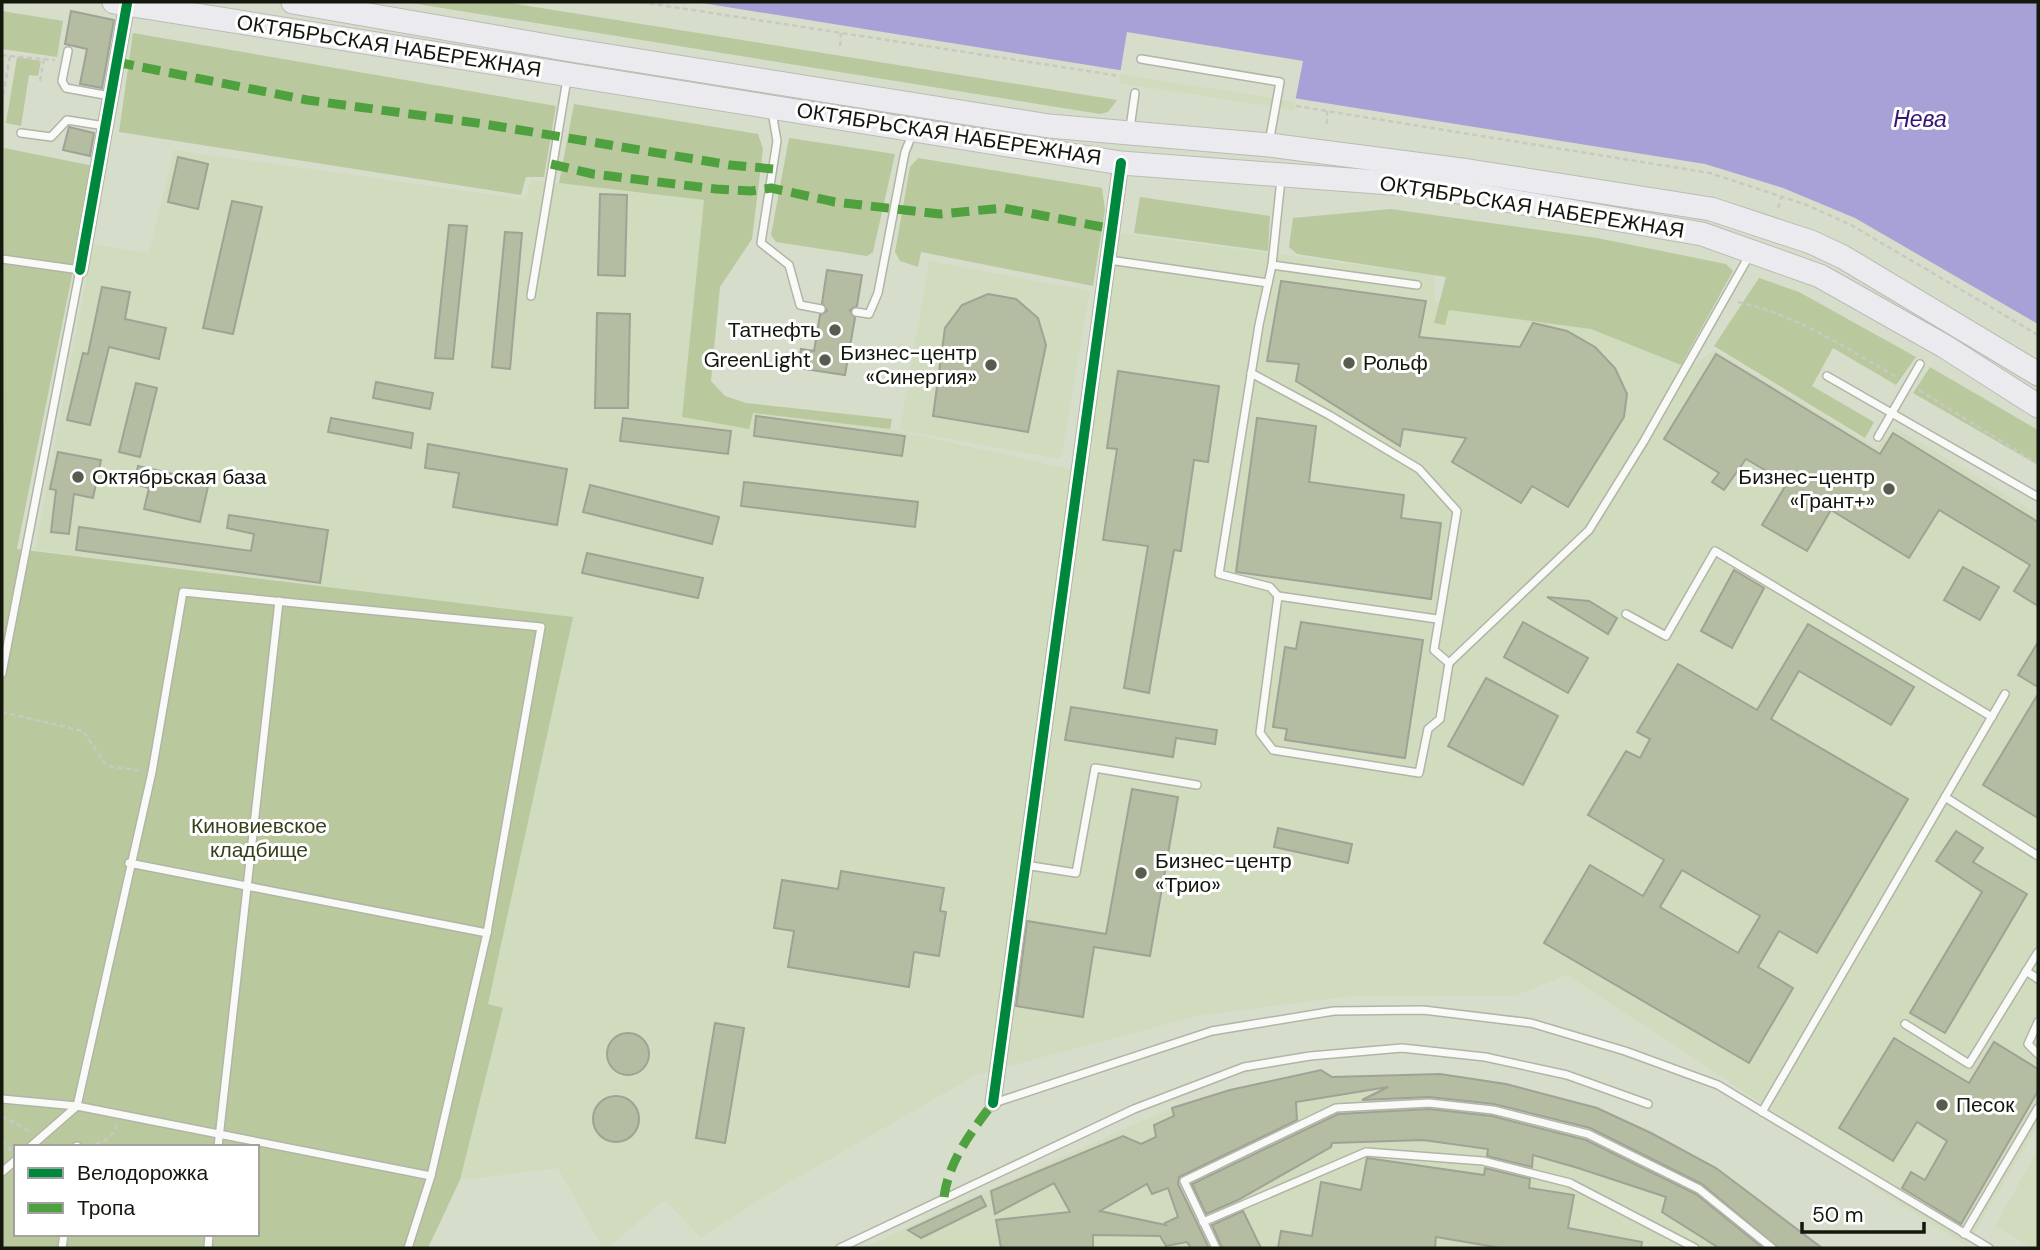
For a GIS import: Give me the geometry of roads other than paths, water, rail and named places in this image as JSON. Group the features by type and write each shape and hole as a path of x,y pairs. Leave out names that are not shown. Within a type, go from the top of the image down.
{"main road":[{"name":"ОКТЯБРЬСКАЯ НАБЕРЕЖНАЯ","path":"293,2 572,51 1049,126 1269,145 1469,171 1711,209 1811,242 1843,257 2038,374"},
{"name":"ОКТЯБРЬСКАЯ НАБЕРЕЖНАЯ","path":"120,3 567,75 915,127 1121,163 1418,185 1702,233 1820,276 1944,346 2038,406"}],"street":[{"path":"79,270 110,96 120,3"},
{"path":"993,1103 1121,163"}],"lane":[{"path":"68,51 62,81 66,88 110,96"},
{"path":"1141,59 1280,82 1269,145"},
{"path":"531,296 567,75"},
{"path":"1130,132 1135,93"},
{"path":"771,104 778,141 761,243 789,265 800,305 821,309"},
{"path":"21,133 51,137 67,120 105,126"},
{"path":"856,312 869,314 878,293 905,152 915,127"},
{"path":"1282,174 1272,265 1251,373 1219,574 1270,587 1278,596 1437,619"},
{"path":"1278,596 1261,733 1273,750 1419,773 1428,729 1440,719 1449,663 1589,530 1644,441 1753,250"},
{"path":"2,259 79,270 2,673"},
{"path":"1109,260 1268,283"},
{"path":"1272,265 1417,285"},
{"path":"1878,437 1920,364"},
{"path":"1251,373 1329,415 1419,470 1458,511 1437,619 1434,650 1449,663"},
{"path":"1827,376 2038,497"},
{"path":"1626,614 1666,636 1715,551 1992,717"},
{"path":"32,1145 77,1106 129,863 152,772 183,592 541,627 487,933 432,1176 408,1248"},
{"path":"218,1145 279,601"},
{"path":"1762,1112 2005,694"},
{"path":"1024,864 1076,873 1095,768 1197,785"},
{"path":"1945,797 2038,856"},
{"path":"129,863 245,888 487,933"},
{"path":"1905,1024 1969,1064 2038,952"},
{"path":"2026,971 2038,979"},
{"path":"993,1103 1212,1031 1334,1011 1423,1010 1531,1023 1718,1085 1989,1248"},
{"path":"2038,1021 2028,1044 2038,1054"},
{"path":"840,1248 1134,1109 1244,1067 1310,1056 1402,1048 1485,1057 1567,1075 1648,1104"},
{"path":"2,1099 77,1106 432,1176"},
{"path":"1216,1248 1184,1181 1336,1108 1429,1103 1493,1110 1588,1134 1699,1189 1773,1248"},
{"path":"1964,1234 2038,1108"},
{"path":"1203,1222 1366,1152 1483,1161 1570,1183 1695,1248"}],"water":[{"name":"Нева","path":"696,2 2038,2 2038,324 1855,218 1783,188 1705,164"}],"place":[{"name":"Татнефть","path":"835,330"},
{"name":"GreenLight","path":"825,360"},
{"name":"Рольф","path":"1349,363"},
{"name":"Бизнес-центр «Синергия»","path":"991,365"},
{"name":"Октябрьская база","path":"78,477"},
{"name":"Бизнес-центр «Грант+»","path":"1889,489"},
{"name":"Бизнес-центр «Трио»","path":"1141,873"},
{"name":"Песок","path":"1942,1105"}],"park label":[{"name":"Киновиевское кладбище","path":"259,838"}]}
